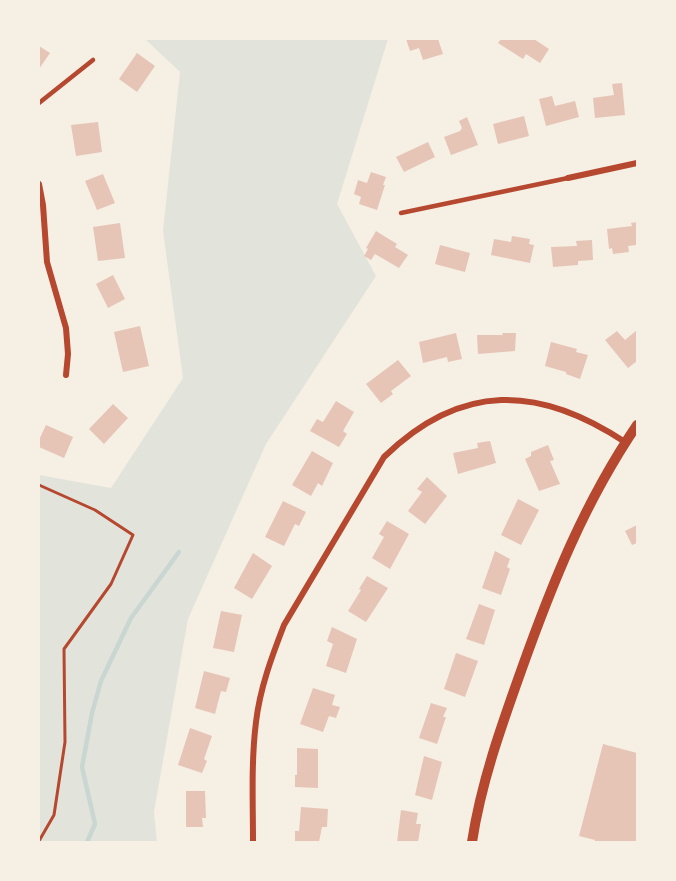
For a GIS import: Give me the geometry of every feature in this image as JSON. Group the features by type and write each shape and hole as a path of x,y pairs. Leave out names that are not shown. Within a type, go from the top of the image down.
{"street":[{"path":"568,178 637,163"},
{"path":"39,184 43,205 47,262 66,328 68,354 66,375"},
{"path":"253,842 253,756 256,721 273,652 285,625 384,457 410,434 435,418 464,406 491,400 525,400 554,406 580,416 626,442"},
{"path":"472,842 485,777 494,746 551,587 598,487 637,425"}],"lane":[{"path":"39,103 93,60"},
{"path":"401,213 568,178"}],"path":[{"path":"39,485 95,510 133,535 111,584 64,649 64,742 54,815 39,841"}],"shaded area":[{"path":"145,39 388,39 337,204 376,276 266,444 188,619 154,812 157,842 39,842 39,475 111,488 183,378 163,231 180,72"}],"building":[{"path":"406,39 438,39 443,54 423,60 419,48 410,51"},
{"path":"501,39 534,39 549,49 540,63 526,54 523,59 498,43"},
{"path":"39,46 50,53 39,69"},
{"path":"137,53 155,66 137,92 119,79"},
{"path":"622,83 625,115 595,118 593,98 614,95 612,84"},
{"path":"552,96 555,106 575,101 579,117 546,126 539,99"},
{"path":"524,116 529,136 498,144 493,124"},
{"path":"467,117 478,145 451,155 444,137 460,131 462,128 459,121"},
{"path":"98,122 102,152 76,156 71,125"},
{"path":"428,142 435,157 404,172 396,157"},
{"path":"371,172 386,177 377,210 359,204 361,197 354,194 358,180 367,183"},
{"path":"103,174 115,203 97,210 85,181"},
{"path":"637,222 636,245 628,246 629,252 613,254 612,248 609,249 607,229 632,226 631,223"},
{"path":"120,223 125,258 98,261 93,227"},
{"path":"376,231 397,244 395,247 408,255 399,268 375,254 371,260 364,256"},
{"path":"512,236 530,239 529,244 534,245 530,263 491,255 494,239 511,242"},
{"path":"592,240 593,260 578,261 578,265 553,267 551,247 577,246 576,241"},
{"path":"440,245 470,253 465,272 435,264"},
{"path":"113,275 125,299 108,308 96,284"},
{"path":"140,326 149,366 123,372 114,332"},
{"path":"637,330 637,361 628,368 605,340 617,331 625,340"},
{"path":"456,333 462,359 448,362 447,357 423,363 419,342"},
{"path":"502,333 516,333 515,351 478,354 477,335 503,335"},
{"path":"551,342 577,349 576,352 588,355 580,379 545,366"},
{"path":"398,360 411,376 391,391 393,394 381,403 366,384"},
{"path":"336,401 354,412 343,431 347,434 339,447 310,431 317,419 323,422"},
{"path":"113,404 128,418 104,444 89,429"},
{"path":"46,425 73,437 64,458 39,447 39,440"},
{"path":"490,441 496,463 458,474 453,453 478,448 477,443"},
{"path":"548,445 554,460 550,461 560,484 539,491 525,459 531,456 531,452"},
{"path":"312,451 333,463 322,486 318,483 311,496 292,485"},
{"path":"427,477 447,496 425,524 408,511 422,492 417,489"},
{"path":"518,499 539,510 521,545 501,535"},
{"path":"283,501 306,512 299,526 295,524 284,546 265,537"},
{"path":"387,521 409,534 390,569 372,558 384,537 379,534"},
{"path":"637,525 637,543 632,545 625,531"},
{"path":"495,551 510,559 507,567 510,569 501,595 482,588"},
{"path":"253,553 272,566 252,599 234,588"},
{"path":"367,576 388,588 366,622 348,611"},
{"path":"479,604 495,610 484,645 466,639"},
{"path":"221,611 242,615 234,652 213,648"},
{"path":"332,627 357,639 346,673 326,666 333,644 327,641"},
{"path":"456,653 478,661 465,697 444,689"},
{"path":"204,671 230,678 226,692 221,691 215,714 195,708"},
{"path":"313,688 335,695 332,705 340,707 336,718 329,716 323,732 300,724"},
{"path":"431,703 447,708 437,744 419,738"},
{"path":"190,728 212,736 202,773 178,765"},
{"path":"603,744 637,753 637,842 594,842 595,840 579,836"},
{"path":"297,748 318,749 318,788 295,787"},
{"path":"424,756 442,762 432,800 415,795"},
{"path":"186,791 205,791 206,818 202,818 203,827 186,827"},
{"path":"301,807 328,809 327,827 322,827 319,842 295,842 295,831 299,831"},
{"path":"401,810 418,813 416,824 421,824 418,842 397,842"}],"waterway":[{"path":"87,842 95,824 82,767 92,713 101,681 131,618 179,552"}]}
